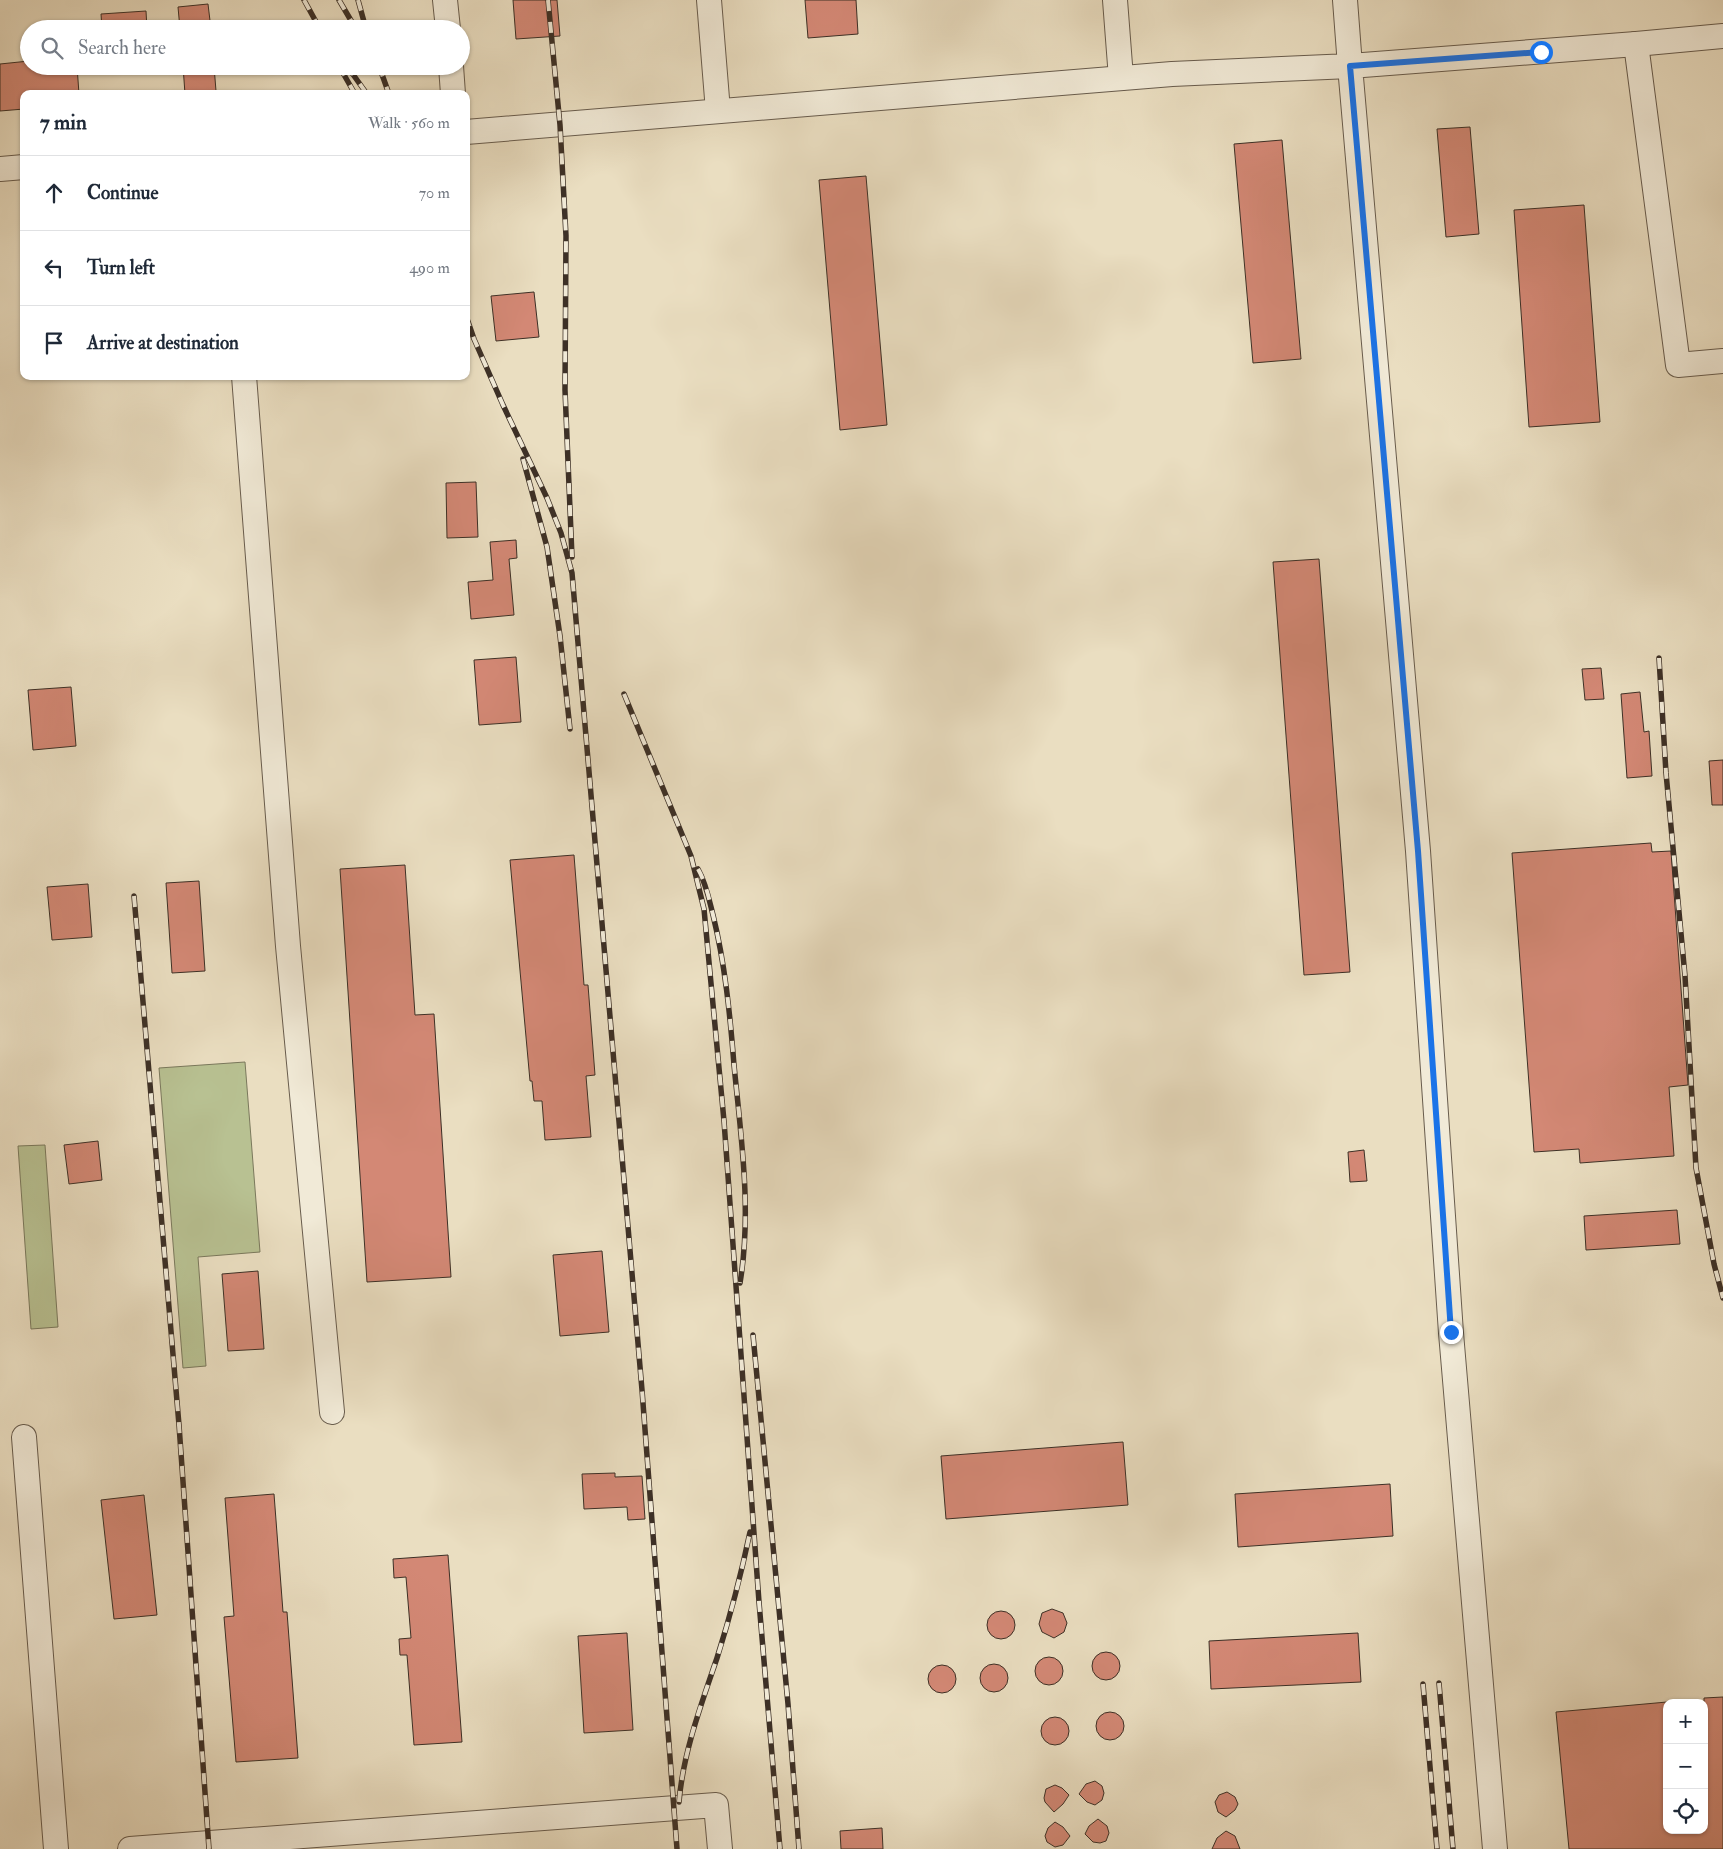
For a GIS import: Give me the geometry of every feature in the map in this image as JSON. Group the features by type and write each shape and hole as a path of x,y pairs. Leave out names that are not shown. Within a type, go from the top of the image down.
{"lane":[{"path":"445,0 447,20"},
{"path":"709,0 718,111"},
{"path":"1115,0 1121,78"},
{"path":"1345,0 1418,851 1451,1342 1495,1849"},
{"path":"470,132 1172,74 1350,66 1723,36"},
{"path":"1636,44 1678,365 1723,361"},
{"path":"452,75 453,90"},
{"path":"0,169 20,167"},
{"path":"244,380 288,946 332,1412"},
{"path":"24,1437 56,1849"},
{"path":"130,1849 716,1806 720,1849"}],"green space":[{"path":"245,1062 260,1252 198,1257 206,1366 183,1368 159,1068"},
{"path":"45,1145 58,1327 31,1329 18,1146"}],"building":[{"path":"513,0 557,0 560,36 516,39"},
{"path":"805,0 856,0 858,34 808,38"},
{"path":"208,4 210,20 179,20 178,7"},
{"path":"146,11 146,20 101,20 101,14"},
{"path":"20,62 20,75 78,75 79,90 20,90 20,109 0,111 0,64"},
{"path":"184,75 215,75 216,90 185,90"},
{"path":"1470,127 1479,234 1446,237 1437,129"},
{"path":"1282,140 1301,359 1253,363 1234,144"},
{"path":"866,176 887,425 840,430 819,180"},
{"path":"1584,205 1600,422 1529,427 1514,210"},
{"path":"534,292 539,337 496,341 491,296"},
{"path":"476,482 478,537 447,538 446,483"},
{"path":"516,540 517,558 509,559 514,615 471,619 468,582 493,580 490,542"},
{"path":"1319,559 1350,972 1304,975 1273,562"},
{"path":"516,657 521,722 479,725 474,660"},
{"path":"1601,668 1604,699 1585,700 1582,669"},
{"path":"71,687 76,746 33,750 28,690"},
{"path":"1640,692 1644,732 1649,731 1652,776 1627,778 1621,694"},
{"path":"1723,760 1723,805 1712,805 1709,761"},
{"path":"1651,843 1652,852 1671,851 1688,1085 1669,1087 1674,1156 1580,1163 1579,1149 1534,1152 1512,853"},
{"path":"574,855 584,985 588,985 595,1075 586,1076 591,1137 545,1140 542,1101 534,1101 532,1081 530,1081 510,860"},
{"path":"405,865 415,1015 434,1014 451,1277 367,1282 340,869"},
{"path":"199,881 205,971 172,973 166,883"},
{"path":"88,884 92,937 52,940 47,887"},
{"path":"98,1141 102,1180 69,1184 64,1145"},
{"path":"1364,1150 1367,1181 1350,1182 1348,1152"},
{"path":"1677,1210 1680,1244 1586,1250 1584,1216"},
{"path":"602,1251 609,1332 560,1336 553,1255"},
{"path":"258,1271 264,1349 228,1351 222,1274"},
{"path":"1123,1442 1128,1505 946,1519 941,1456"},
{"path":"615,1473 615,1477 642,1476 645,1519 628,1520 627,1507 584,1509 582,1474"},
{"path":"1390,1484 1393,1536 1238,1547 1235,1494"},
{"path":"274,1494 283,1612 287,1612 298,1758 236,1762 224,1617 234,1616 225,1498"},
{"path":"144,1495 157,1615 114,1619 101,1500"},
{"path":"448,1555 462,1742 414,1745 407,1655 400,1655 399,1639 411,1638 406,1577 394,1578 393,1559"},
{"path":"1052,1609 1063,1613 1067,1623 1064,1632 1054,1638 1042,1632 1039,1624 1042,1613"},
{"path":"1001,1611 1011,1615 1015,1625 1011,1635 1001,1639 991,1635 987,1625 991,1615"},
{"path":"627,1633 633,1730 584,1733 578,1636"},
{"path":"1358,1633 1361,1682 1211,1689 1209,1641"},
{"path":"1106,1652 1116,1656 1120,1666 1116,1676 1106,1680 1096,1676 1092,1666 1096,1656"},
{"path":"1049,1657 1059,1661 1063,1671 1059,1681 1049,1685 1039,1681 1035,1671 1039,1661"},
{"path":"994,1664 1004,1668 1008,1678 1004,1688 994,1692 984,1688 980,1678 984,1668"},
{"path":"942,1665 952,1669 956,1679 952,1689 942,1693 932,1689 928,1679 932,1669"},
{"path":"1723,1697 1723,1849 1569,1849 1556,1712 1663,1702 1663,1834 1708,1834 1708,1699 1704,1698"},
{"path":"1110,1712 1120,1716 1124,1726 1120,1736 1110,1740 1100,1736 1096,1726 1100,1716"},
{"path":"1055,1717 1065,1721 1069,1731 1065,1741 1055,1745 1045,1741 1041,1731 1045,1721"},
{"path":"1095,1781 1102,1786 1104,1793 1102,1800 1095,1805 1087,1802 1079,1794 1086,1784"},
{"path":"1055,1785 1062,1788 1069,1795 1054,1812 1045,1802 1044,1798 1046,1789"},
{"path":"1227,1792 1235,1797 1238,1804 1235,1810 1226,1817 1218,1812 1215,1802 1219,1795"},
{"path":"1098,1819 1107,1826 1109,1833 1106,1841 1100,1843 1093,1842 1085,1834 1089,1826"},
{"path":"1055,1822 1063,1827 1070,1836 1063,1845 1055,1847 1047,1842 1045,1836 1048,1828"},
{"path":"882,1828 883,1849 841,1849 840,1831"},
{"path":"1226,1831 1235,1836 1240,1849 1212,1849 1217,1838"}],"railway":[{"path":"304,0 315,20"},
{"path":"339,0 351,20"},
{"path":"358,0 364,20"},
{"path":"548,0 560,125 566,236 565,390 572,557"},
{"path":"344,75 353,90"},
{"path":"353,75 364,90"},
{"path":"382,75 388,90"},
{"path":"470,328 503,405 547,498 561,533 572,573 642,1390 677,1849"},
{"path":"523,459 547,547 560,636 570,729"},
{"path":"1659,658 1666,773 1685,976 1696,1168 1714,1264 1723,1298"},
{"path":"624,694 691,856 704,909 724,1121 759,1602 780,1849"},
{"path":"698,869 707,891 717,933 731,1027 745,1201 745,1229 740,1283"},
{"path":"134,896 179,1425 209,1849"},
{"path":"753,1335 788,1704 799,1849"},
{"path":"679,1802 684,1765 726,1627 750,1532"},
{"path":"1439,1683 1453,1849"},
{"path":"1423,1684 1437,1849"}],"route":[{"path":"1451,1332 1418,851 1350,66 1541,52"}]}
